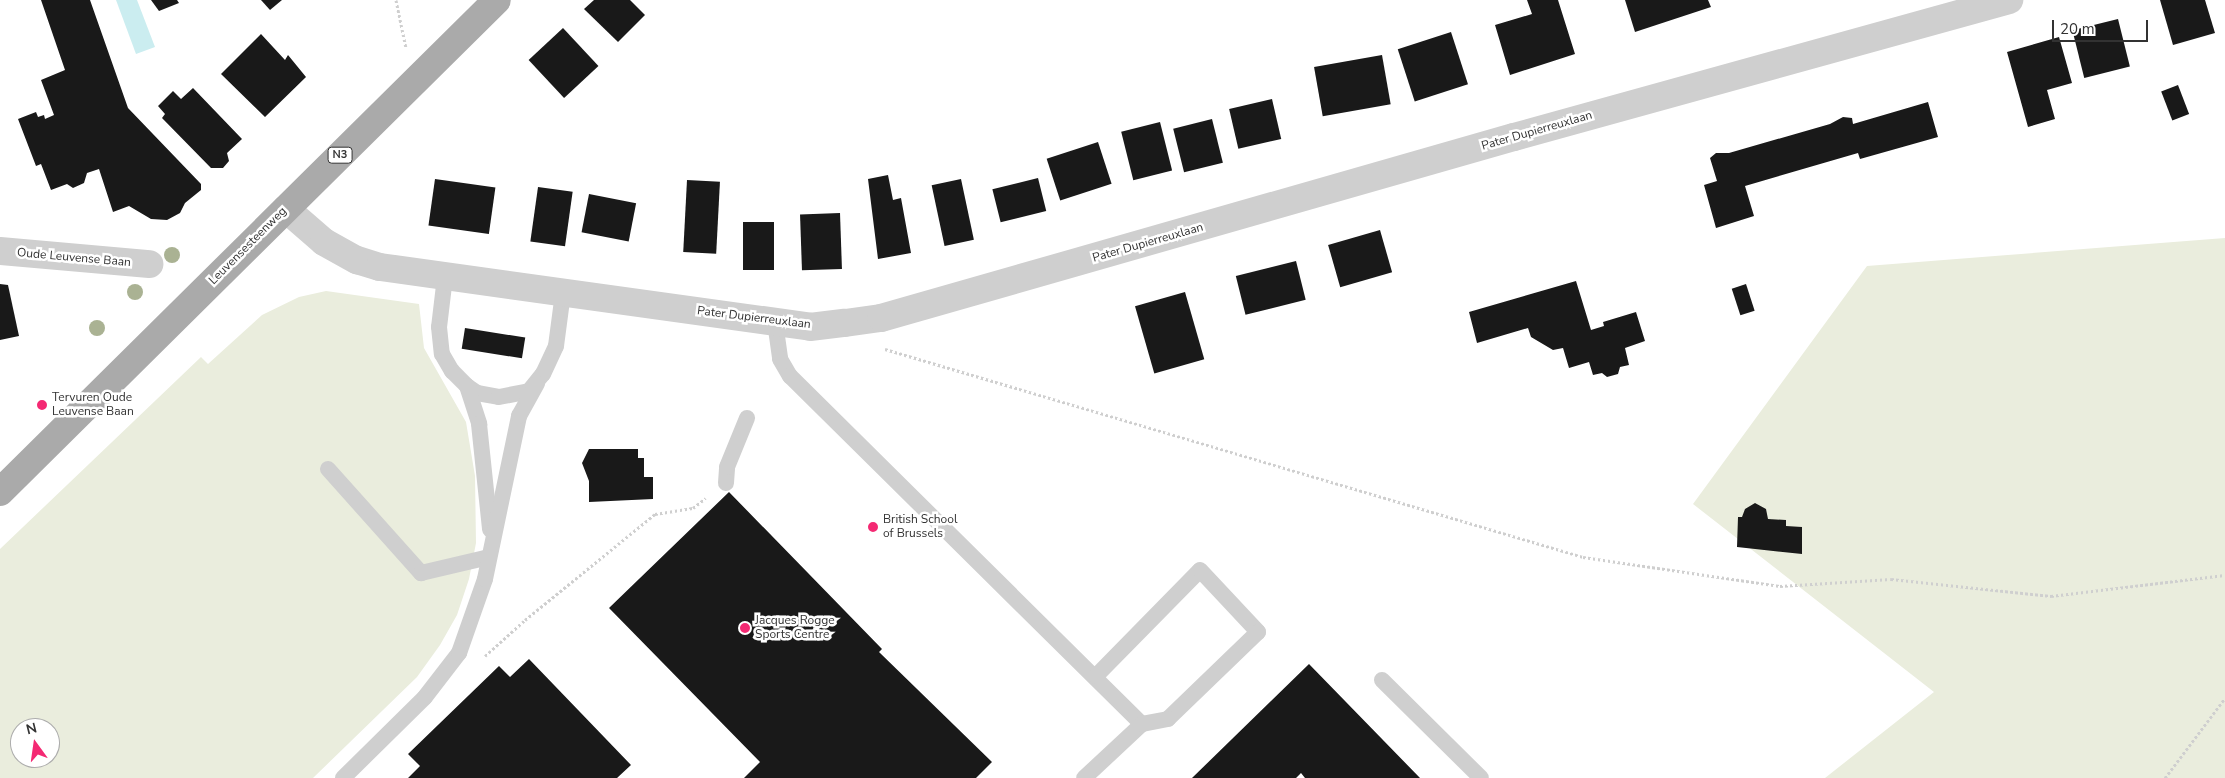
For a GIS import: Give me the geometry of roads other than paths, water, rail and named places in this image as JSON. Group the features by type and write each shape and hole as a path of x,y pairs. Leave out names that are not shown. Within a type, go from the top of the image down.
{"main road":[{"name":"Leuvensesteenweg","path":"0,492 497,0"}],"street":[{"name":"Pater Dupierreuxlaan","path":"286,209 324,242 357,260 445,277 810,327 881,318 1514,137 2009,0"},
{"name":"Oude Leuvense Baan","path":"0,251 149,264"}],"lane":[{"path":"445,277 439,327 442,354 452,371 477,393 511,397 520,395 537,384"},
{"path":"343,778 448,670 469,631 490,550 519,416 556,346 563,293"},
{"path":"775,322 780,359 790,376 1096,676 1142,724"},
{"path":"467,386 479,424 490,550"},
{"path":"726,482 727,467 747,418"},
{"path":"328,469 421,573 490,550"},
{"path":"1084,778 1142,724 1168,719 1258,632 1200,570 1096,676"},
{"path":"1382,680 1481,778"}],"water":[{"path":"116,0 137,0 155,47 136,54"}],"place":[{"name":"Tervuren Oude Leuvense Baan","path":"42,405"},
{"name":"British School of Brussels","path":"873,527"},
{"name":"Jacques Rogge Sports Centre","path":"745,628"}]}
